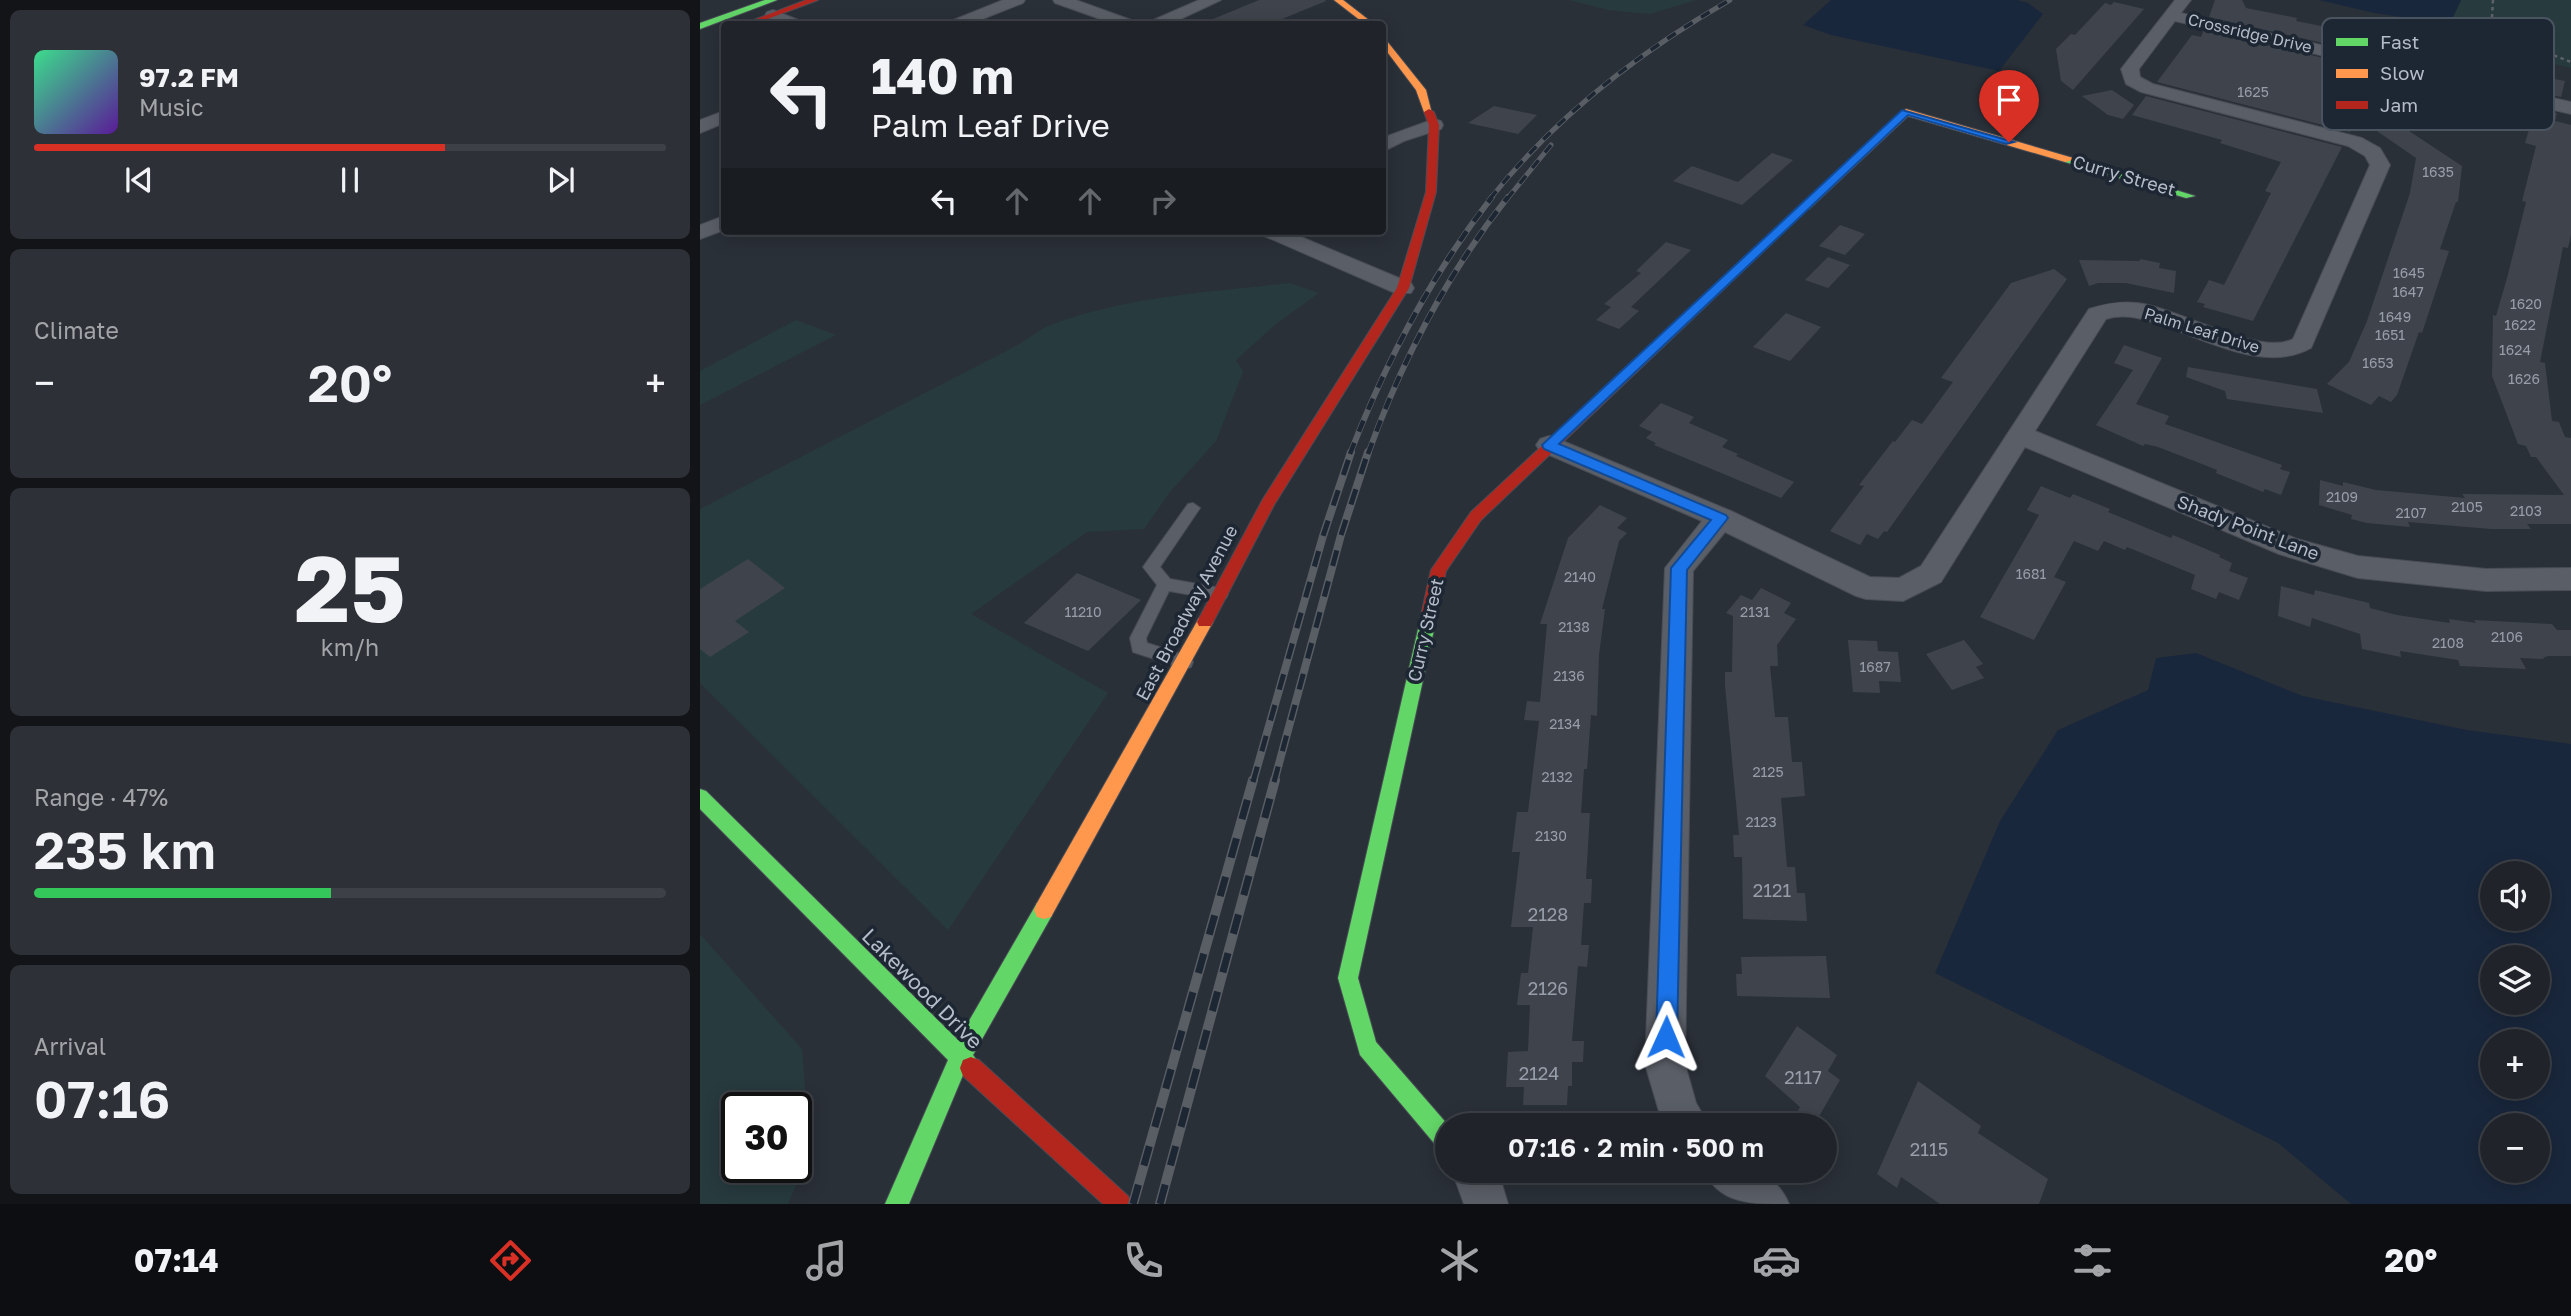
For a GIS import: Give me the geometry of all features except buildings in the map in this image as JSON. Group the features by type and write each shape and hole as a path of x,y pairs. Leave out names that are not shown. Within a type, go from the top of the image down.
{"street":[{"path":"700,26 773,7 814,0"},
{"path":"964,21 1017,0"},
{"path":"1061,0 1120,21"},
{"path":"1164,21 1213,0"},
{"path":"1338,0 1366,21"},
{"path":"750,21 773,7"},
{"path":"773,7 791,21"},
{"name":"Crossridge Drive","path":"2178,8 2322,45"},
{"name":"Palm Leaf Drive","path":"1549,445 1721,518 1866,588 1903,590 1931,574 2097,314 2114,309 2139,310 2257,349 2288,351 2303,342 2380,165 2373,152 2355,142 2147,88 2132,80 2130,69 2178,8"},
{"path":"700,41 721,33"},
{"name":"East Broadway Avenue","path":"897,1204 960,1058 1185,662 1268,503 1403,288 1431,192 1434,125 1421,90 1386,43"},
{"name":"Crossridge Drive","path":"2554,104 2571,108"},
{"name":"Curry Street","path":"1435,1127 1367,1048 1348,978 1439,570 1475,516 1906,112 2190,196"},
{"path":"700,127 721,118"},
{"path":"1392,120 1434,125"},
{"path":"1386,144 1397,137 1434,125"},
{"path":"700,233 721,223"},
{"path":"1278,235 1403,288"},
{"name":"Shady Point Lane","path":"2020,435 2289,547 2358,566 2486,580 2571,579"},
{"path":"1679,1113 1665,1064 1679,568 1721,518"},
{"name":"Lakewood Drive","path":"700,797 960,1058 1110,1202"},
{"path":"1481,1183 1486,1204"},
{"path":"1737,1183 1767,1204"}],"lane":[{"path":"1194,508 1152,568 1165,584 1220,594"},
{"path":"1165,584 1138,638 1139,647 1185,662"}],"path":[{"path":"2493,0 2493,18"},
{"path":"2554,56 2571,62"}],"green space":[{"path":"1569,0 1696,0 1650,14 1608,10"},
{"path":"2461,0 2571,0 2571,68 2554,64 2554,18 2452,18"},
{"path":"1289,283 1319,293 1276,324 1236,360 1243,372 1216,441 1170,492 1144,529 1087,532 971,614 1108,693 948,930 700,683 700,509 1016,346 1053,324 1140,301"},
{"path":"796,320 836,335 700,405 700,371"},
{"path":"700,934 802,1049 805,1092 721,1092 721,1183 797,1183 788,1204 700,1204"}],"water":[{"path":"1831,0 2017,0 2028,3 2043,14 1999,71 1831,35 1803,25"},
{"path":"2319,0 2461,0 2453,18 2409,18"},
{"path":"2196,653 2303,696 2467,730 2571,744 2571,1204 2351,1204 2278,1143 1935,973 2000,821 2058,730 2148,690 2156,658"}],"railway":[{"path":"1490,199 1543,140 1601,88 1663,41 1730,0"},
{"path":"1507,199 1551,145"},
{"path":"1350,454 1394,353 1412,320 1449,257 1492,197"},
{"path":"1368,454 1395,386 1428,320 1465,257 1508,197"},
{"path":"1253,782 1323,536 1351,452"},
{"path":"1274,782 1341,535 1368,452"},
{"path":"1133,1204 1253,780"},
{"path":"1160,1204 1275,780"}],"traffic: fast":[{"path":"700,26 773,0"},
{"path":"2069,160 2190,196"},
{"path":"1427,625 1348,978 1367,1048 1435,1127"},
{"path":"700,797 971,1068"},
{"path":"897,1204 960,1058 1044,910"}],"traffic: slow":[{"path":"1338,0 1366,21"},
{"path":"1386,43 1421,90 1429,112"},
{"path":"1805,207 1906,112 2069,160"},
{"path":"1044,910 1205,622"}],"traffic: jam":[{"path":"756,21 814,0"},
{"path":"1205,622 1268,503 1403,288 1431,192 1434,125 1429,112"},
{"path":"1427,625 1439,570 1476,516 1805,207"},
{"path":"971,1068 1120,1204"}],"route":[{"path":"1666,1037 1679,568 1721,518 1549,445 1906,112 2009,142"}]}
